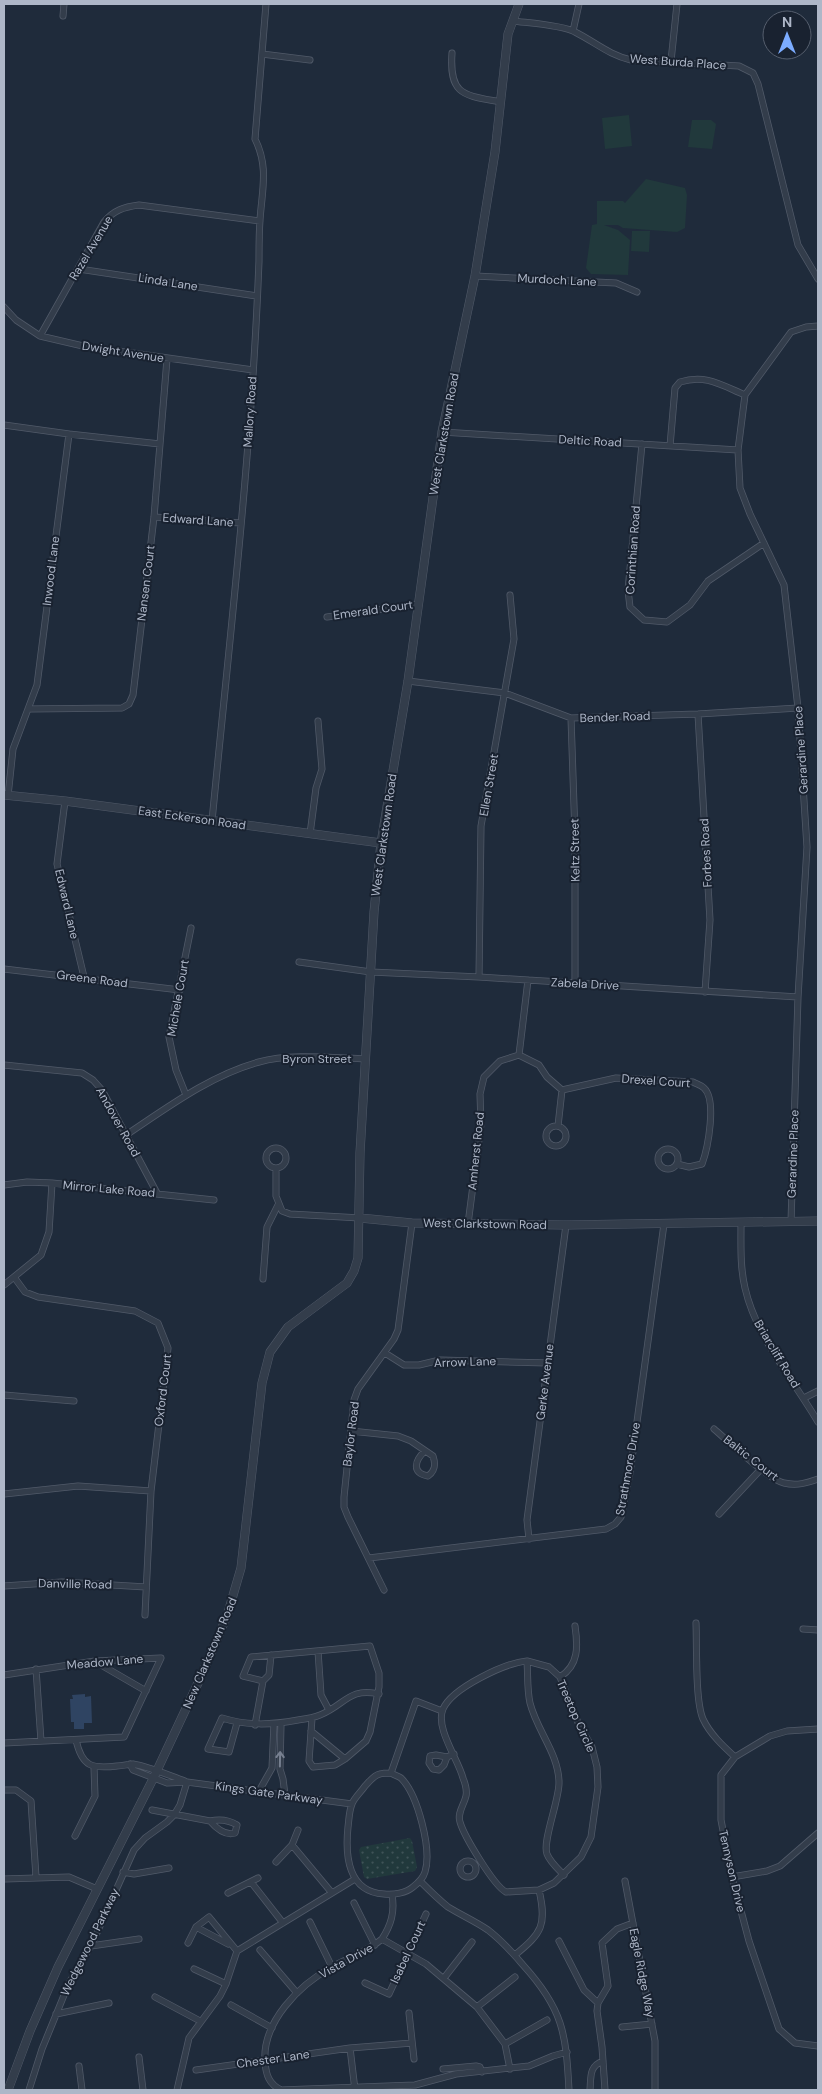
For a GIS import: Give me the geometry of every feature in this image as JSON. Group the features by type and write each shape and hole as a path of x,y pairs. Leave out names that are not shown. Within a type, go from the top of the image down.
{"street":[{"path":"63,16 64,4"},
{"name":"Mallory Road","path":"212,821 241,523 258,296 260,221 265,171 261,152 255,139 266,4"},
{"name":"West Clarkstown Road","path":"519,4 508,34 492,168 475,276 442,432 408,681 381,843 374,912 360,1152 360,1218 412,1223 566,1225 818,1221"},
{"path":"573,31 579,4"},
{"path":"671,61 677,4"},
{"name":"West Burda Place","path":"513,20 573,31 607,52 631,60 739,66 753,73 758,84 798,246 818,279"},
{"path":"452,53 452,77 462,92 473,97 500,102"},
{"path":"262,54 310,60"},
{"name":"Razel Avenue","path":"40,336 104,222 111,213 123,207 140,205 260,221"},
{"name":"Linda Lane","path":"79,269 258,296"},
{"name":"Murdoch Lane","path":"475,276 616,283 637,292"},
{"name":"Dwight Avenue","path":"4,307 16,320 40,336 83,346 253,370"},
{"name":"Gerardine Place","path":"791,1222 798,997 807,847 798,708 784,585 750,514 740,488 738,450 745,395 791,332 806,327 818,326"},
{"name":"Nansen Court","path":"28,709 122,708 129,704 133,695 154,517 167,359"},
{"path":"670,446 675,388 680,382 702,378 713,380 745,395"},
{"path":"4,425 160,444"},
{"name":"Deltic Road","path":"442,432 738,450"},
{"name":"Inwood Lane","path":"6,795 13,749 37,685 69,434"},
{"name":"Corinthian Road","path":"642,444 628,590 630,607 644,620 667,622 690,605 708,581 764,542"},
{"name":"Edward Lane","path":"154,517 241,523"},
{"name":"Ellen Street","path":"479,977 481,826 514,639 510,595"},
{"name":"Emerald Court","path":"327,617 419,604"},
{"name":"Bender Road","path":"408,681 505,693 571,718 698,714 798,708"},
{"name":"Forbes Road","path":"698,714 710,920 706,992"},
{"name":"Keltz Street","path":"571,718 575,835 575,982"},
{"path":"310,834 316,788 322,769 318,721"},
{"name":"East Eckerson Road","path":"6,795 65,801 381,843"},
{"name":"Edward Lane","path":"65,801 58,864 84,977"},
{"name":"Michele Court","path":"186,1096 176,1070 169,1037 191,928"},
{"name":"Zabela Drive","path":"299,962 371,972 575,982 798,997"},
{"name":"Greene Road","path":"4,969 84,977 180,990"},
{"path":"528,980 519,1055 538,1065 547,1077 562,1090 558,1126"},
{"name":"Amherst Road","path":"468,1224 481,1124 480,1094 484,1077 500,1061 519,1055"},
{"name":"Byron Street","path":"126,1134 186,1096 231,1072 261,1061 300,1057 366,1059"},
{"name":"Andover Road","path":"4,1065 82,1073 93,1080 102,1090 156,1193"},
{"name":"Drexel Court","path":"562,1090 616,1078 693,1082 704,1088 709,1097 710,1112 707,1151 702,1164 689,1167 678,1164"},
{"path":"276,1168 276,1196 282,1211 290,1214 360,1218"},
{"name":"Mirror Lake Road","path":"4,1185 27,1182 52,1183 214,1200"},
{"path":"4,1285 40,1255 49,1232 52,1183"},
{"path":"263,1279 267,1227 278,1205"},
{"name":"New Clarkstown Road","path":"8,2090 48,1988 155,1775 215,1647 236,1591 244,1545 262,1383 270,1352 288,1327 347,1283 354,1271 358,1258 360,1218"},
{"name":"Baylor Road","path":"384,1590 344,1507 354,1400 358,1389 385,1353 398,1330 412,1223"},
{"name":"Briarcliff Road","path":"741,1223 742,1270 751,1310 770,1345 818,1422"},
{"name":"Strathmore Drive","path":"369,1558 606,1529 622,1517 630,1473 664,1224"},
{"name":"Gerke Avenue","path":"528,1539 527,1520 566,1225"},
{"name":"Oxford Court","path":"14,1277 25,1292 38,1297 135,1311 158,1323 168,1348 151,1491 145,1615"},
{"name":"Arrow Lane","path":"385,1353 404,1365 418,1365 440,1360 548,1363"},
{"path":"804,1398 818,1391"},
{"path":"4,1395 74,1401"},
{"name":"Baltic Court","path":"714,1428 761,1469 783,1483 804,1485 818,1479"},
{"path":"351,1431 398,1436 411,1441 425,1452"},
{"path":"719,1514 761,1469"},
{"path":"4,1494 78,1486 151,1491"},
{"name":"Danville Road","path":"4,1586 62,1582 146,1587"},
{"path":"696,1623 698,1696 702,1718 715,1737 735,1757"},
{"path":"560,1677 568,1672 575,1662 577,1650 575,1626"},
{"path":"803,1629 818,1630"},
{"path":"263,1681 243,1676 251,1657 370,1646 379,1673 379,1694 366,1741 345,1760 335,1765 313,1766 309,1761 312,1718"},
{"path":"318,1651 321,1695 329,1710"},
{"path":"255,1725 263,1681 268,1675 271,1655"},
{"name":"Meadow Lane","path":"4,1675 95,1661 161,1658 124,1737 4,1743"},
{"path":"95,1661 146,1691"},
{"path":"391,1773 416,1701 442,1711 445,1705 474,1680 514,1662 527,1661 530,1703 557,1768 559,1784 554,1814 546,1843 547,1854 557,1869 564,1875"},
{"name":"Treetop Circle","path":"442,1711 441,1721 463,1777 466,1795 460,1812 460,1822 477,1862 502,1890 519,1892 539,1890 554,1883 581,1857 588,1847 598,1787 597,1767 592,1747 579,1725 560,1677 549,1667 527,1661"},
{"path":"36,1669 41,1741"},
{"path":"237,1723 229,1752 208,1749 222,1718 237,1723 255,1725 281,1724 312,1718 329,1710 354,1693 366,1691 379,1694"},
{"path":"259,1791 272,1768 274,1724"},
{"path":"281,1724 280,1769 285,1795"},
{"name":"Tennyson Drive","path":"818,1729 787,1731 770,1736 735,1757 721,1775 721,1820 732,1877 749,1941 779,2029 795,2043 818,2046"},
{"path":"311,1731 345,1760"},
{"path":"76,1740 82,1759 94,1767 108,1768 130,1764 155,1775"},
{"path":"447,1757 454,1754"},
{"path":"75,1836 95,1796 94,1767"},
{"path":"391,1773 401,1778 415,1802 422,1824 426,1864 420,1881 409,1890 392,1895 373,1893 364,1889 356,1879 350,1869 347,1838 352,1804 370,1781 379,1774 391,1773"},
{"name":"Kings Gate Parkway","path":"155,1775 187,1782 352,1804"},
{"name":"Wedgewood Parkway","path":"29,2090 69,1983 91,1946 134,1850 145,1838 174,1815 180,1805 187,1782"},
{"path":"4,1790 16,1790 31,1801 36,1878"},
{"path":"152,1810 210,1822"},
{"path":"276,1862 292,1845 298,1830"},
{"path":"732,1877 767,1871 780,1866 818,1833"},
{"path":"292,1845 332,1893"},
{"path":"123,1872 134,1874 169,1868"},
{"path":"4,1879 69,1877 97,1889"},
{"path":"228,1893 258,1878"},
{"path":"177,2090 188,2038 220,1996 237,1952 356,1879"},
{"path":"420,1881 443,1903 486,1929 515,1955 550,1998 558,2015 567,2052 569,2090"},
{"path":"625,1881 632,1922"},
{"path":"251,1882 283,1923"},
{"path":"515,1955 532,1941 540,1931 543,1919 539,1890"},
{"name":"Vista Drive","path":"392,1895 393,1914 389,1928 382,1939 375,1945 332,1967 297,1993 282,2010 272,2028 265,2048 268,2079 275,2087 281,2090 355,2089 415,2085 456,2074 529,2066 567,2052"},
{"path":"354,1903 375,1945"},
{"name":"Isabel Court","path":"365,1983 389,1994 426,1914"},
{"path":"188,1942 196,1927 208,1918 237,1952"},
{"path":"310,1922 332,1967"},
{"name":"Eagle Ridge Way","path":"605,2090 597,2012 598,2003 608,1986 602,1943 617,1929 632,1922 655,2041 655,2090"},
{"path":"196,1927 232,1946"},
{"path":"91,1946 138,1939"},
{"name":"Vista Drive","path":"382,1939 408,1953 444,1978 477,2007 505,2044 510,2069"},
{"path":"559,1941 584,1990 589,1997 598,2003"},
{"path":"444,1978 472,1942"},
{"path":"260,1950 297,1993"},
{"path":"194,1970 226,1984"},
{"path":"477,2007 515,1977"},
{"path":"155,1997 200,2021"},
{"path":"56,2014 109,2003"},
{"path":"231,2006 272,2028"},
{"path":"409,2013 414,2059"},
{"path":"505,2044 547,2020"},
{"path":"622,2027 652,2024"},
{"name":"Chester Lane","path":"196,2070 350,2048 412,2043"},
{"path":"350,2048 355,2089"},
{"path":"139,2057 143,2090"},
{"path":"590,2090 591,2072 595,2066 603,2061"},
{"path":"79,2066 82,2090"},
{"path":"442,2069 476,2066 480,2067 482,2072"}],"green space":[{"path":"629,115 632,146 605,149 602,118"},
{"path":"692,120 711,120 716,124 712,149 688,147"},
{"path":"646,179 685,188 687,195 685,228 677,232 604,225 618,230 630,240 628,275 591,274 586,268 592,225 597,224 597,201 623,201 625,203"},
{"path":"632,231 650,231 649,252 631,251"},
{"path":"410,1838 417,1867 415,1871 367,1879 364,1877 359,1850 361,1847"}],"water":[{"path":"85,1694 85,1697 91,1696 92,1723 84,1723 84,1729 74,1729 74,1722 71,1722 70,1699 73,1699 72,1695"}]}
